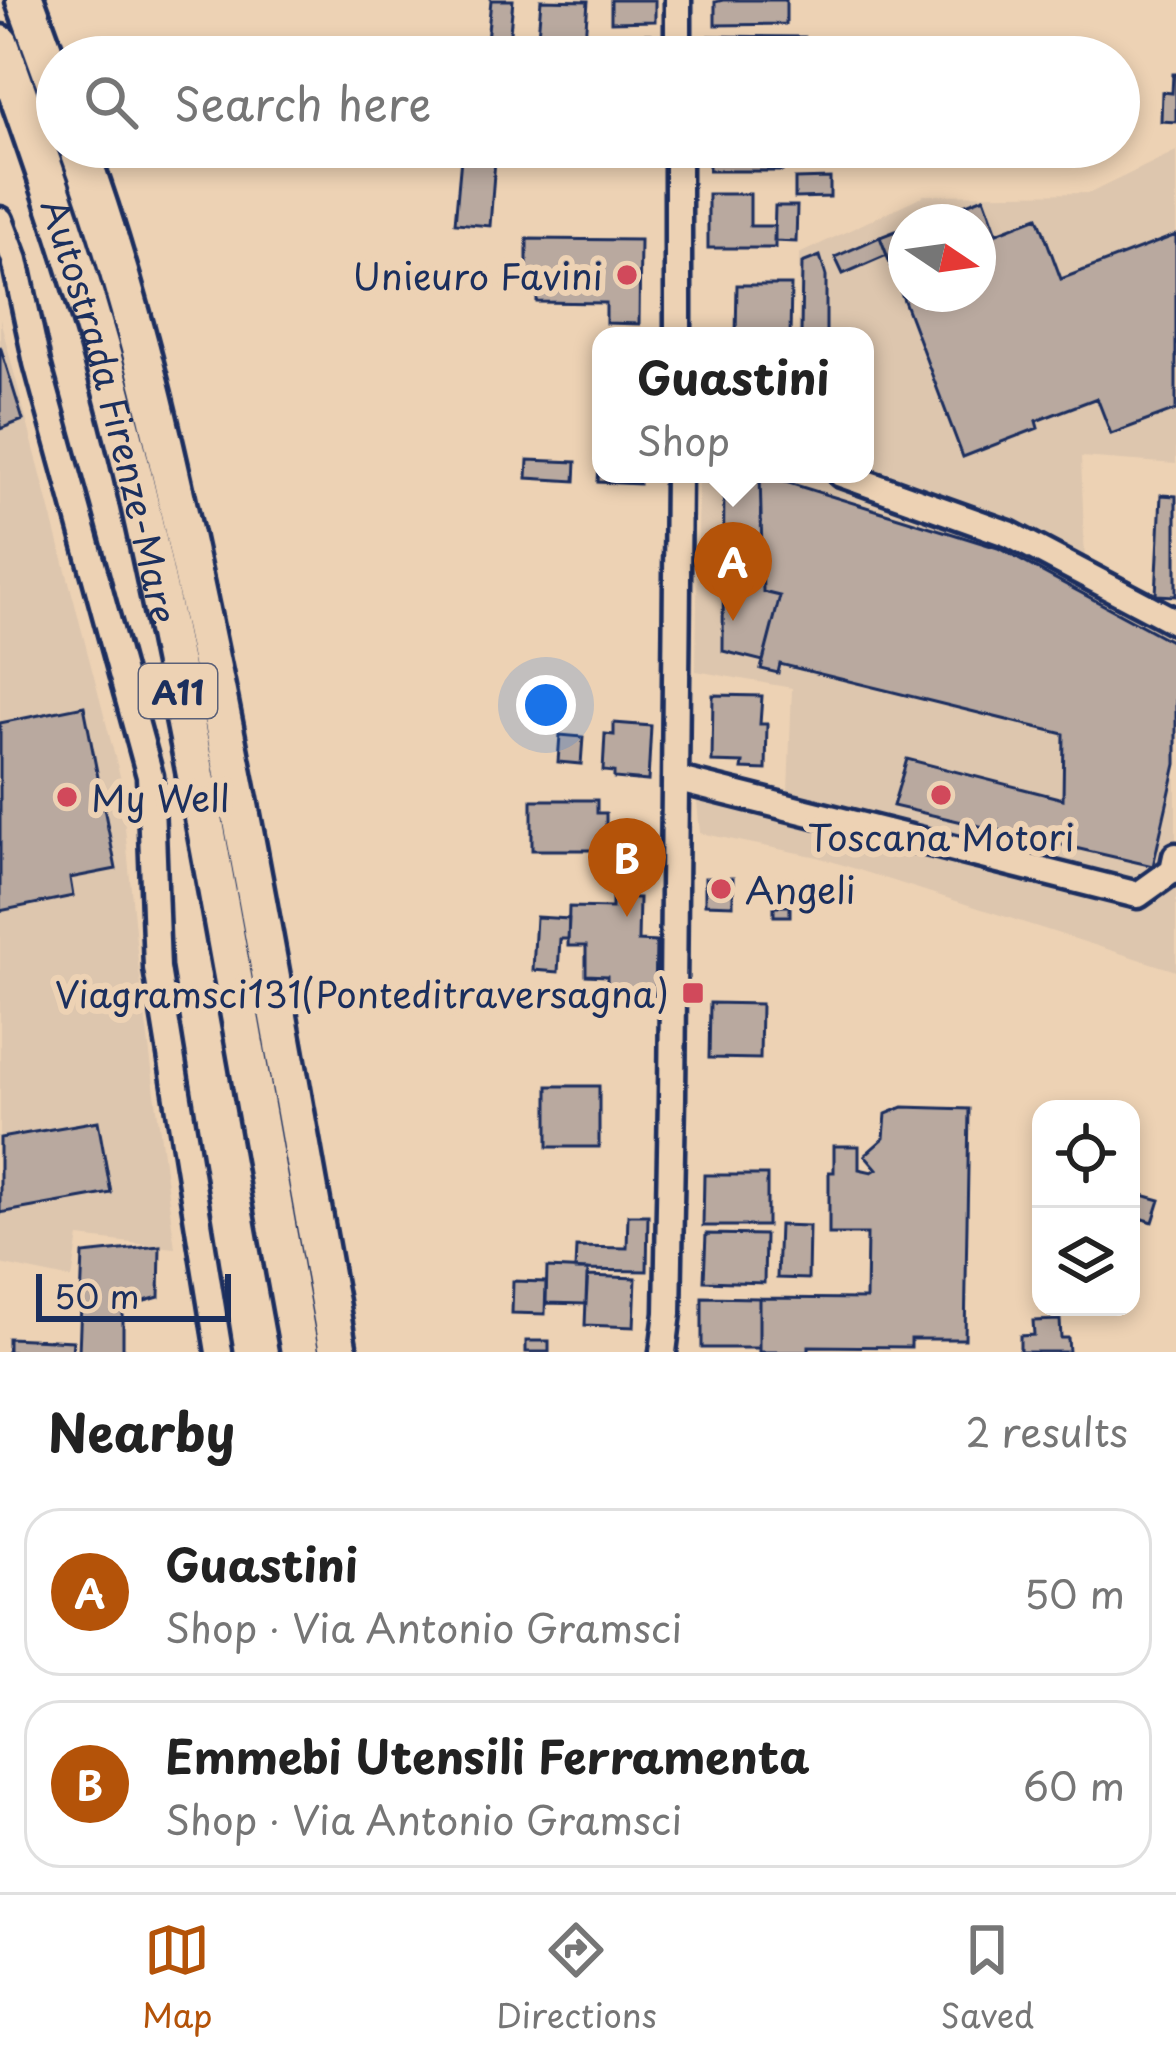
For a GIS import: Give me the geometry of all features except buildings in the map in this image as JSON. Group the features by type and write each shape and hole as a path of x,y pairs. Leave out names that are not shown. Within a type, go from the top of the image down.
{"highway":[{"path":"25,0 38,36"},
{"name":"Autostrada Firenze-Mare","path":"0,44 36,145"},
{"name":"Autostrada Firenze-Mare","path":"44,168 140,502 196,779 300,1352"},
{"name":"Autostrada Firenze-Mare","path":"85,168 120,270 181,520 235,778 338,1352"}],"street":[{"path":"678,0 678,36"},
{"path":"678,168 678,327"},
{"path":"0,220 7,260 150,776 157,968 219,1352"},
{"path":"663,1352 668,1312 678,483"},
{"path":"866,483 1009,535 1176,622"},
{"path":"675,778 1138,895 1173,870 1176,856"},
{"path":"646,1352 668,1312"}],"shaded area":[{"path":"1176,151 1176,464 1081,457 1086,589 1176,637 1176,971 818,857 700,833 694,771 788,792 792,688 696,671 699,483 874,483 874,327 798,327 799,254 888,212 888,312 996,312 996,204 905,204 924,195 1090,193"},
{"path":"0,319 120,776 175,1248 79,1237 72,1279 0,1264"}],"place":[{"name":"Unieuro Favini","path":"627,275"},
{"name":"Guastini","path":"733,621"},
{"name":"Toscana Motori","path":"941,795"},
{"name":"My Well","path":"67,797"},
{"name":"Angeli","path":"721,889"},
{"name":"Emmebi Utensili Ferramenta","path":"627,917"},
{"name":"Viagramsci131(Ponteditraversagna)","path":"693,993"}]}
